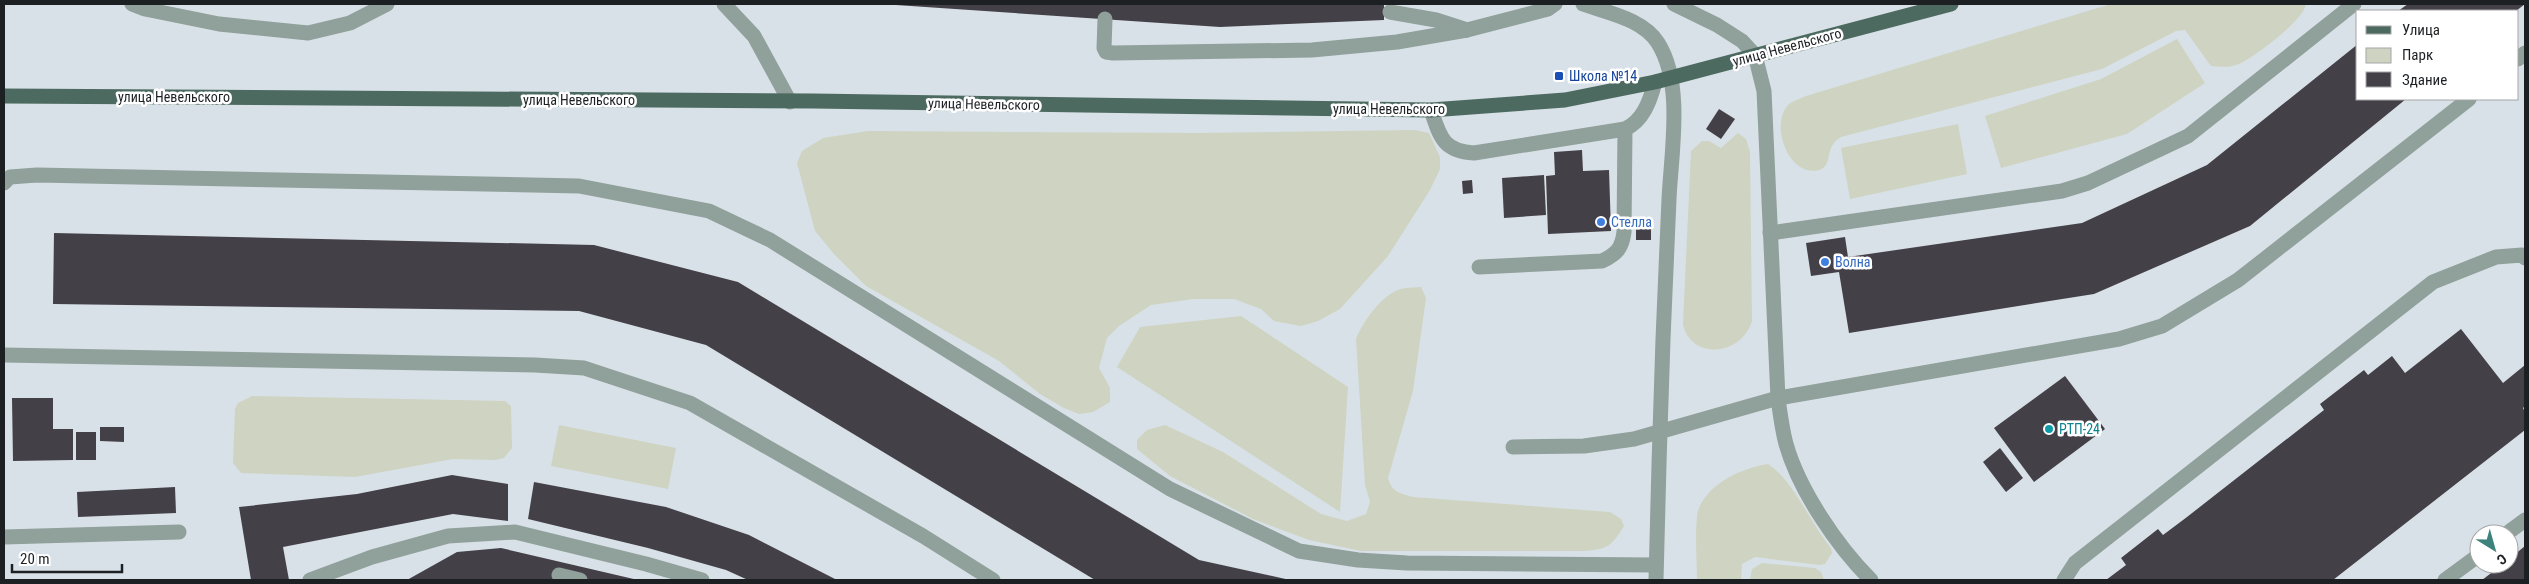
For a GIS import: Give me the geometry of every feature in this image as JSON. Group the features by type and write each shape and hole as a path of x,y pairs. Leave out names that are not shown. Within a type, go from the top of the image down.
{"main road":[{"name":"улица Невельского","path":"4,96 790,102 1430,110 1565,100 1655,82 1951,4"}],"street":[{"path":"132,4 145,9 219,24 308,33 350,23 387,4"},
{"path":"724,4 754,36 790,102"},
{"path":"1105,19 1104,48 1106,52 1312,50 1397,42 1467,30 1548,10 1555,4"},
{"path":"4,183 10,177 37,175 579,186 709,211 770,240 1170,489 1299,551 1358,560 1656,573 1659,433 1673,136 1670,78 1660,48 1646,30 1631,21 1583,4"},
{"path":"1674,4 1730,32 1755,55 1764,91 1778,398 1786,444 1805,490 1857,566 1871,580"},
{"path":"1770,233 2062,191 2088,183 2188,136 2354,4"},
{"path":"1390,12 1436,20 1467,30"},
{"path":"1430,110 1441,139 1453,149 1474,153 1624,130 1633,126 1640,117 1650,100 1655,82"},
{"path":"1513,447 1584,446 1659,433 1778,398 2119,339 2162,326 2238,280 2468,100"},
{"path":"1479,267 1602,261 1616,255 1623,243 1624,232 1624,130"},
{"path":"2064,580 2075,563 2433,282 2496,257 2522,254 2525,258"},
{"path":"4,355 506,364 584,368 690,403 923,536 993,580"},
{"path":"4,537 179,532"},
{"path":"310,580 372,557 448,536 515,532 646,564 702,580"},
{"path":"2445,580 2469,562"},
{"path":"559,576 580,580"}],"green space":[{"path":"2111,4 2306,4 2303,11 2289,28 2248,59 2234,66 2211,66 2185,30 2176,31 2102,69 1841,137 1832,146 1824,168 1819,170 1809,170 1799,166 1791,159 1785,149 1781,126 1783,114 1788,105 1796,100"},
{"path":"2177,39 2205,83 2127,134 2001,168 1985,116 2101,79"},
{"path":"1958,124 1967,174 1850,199 1841,148"},
{"path":"1415,130 1429,133 1440,157 1440,169 1430,190 1388,256 1340,309 1318,321 1301,326 1274,321 1261,309 1234,299 1193,299 1151,305 1119,326 1107,338 1099,368 1110,388 1110,402 1093,412 1079,414 1064,408 1040,394 999,361 866,286 834,254 815,231 797,163 802,151 823,138 868,131 1199,133"},
{"path":"1738,133 1746,139 1750,152 1752,321 1746,333 1737,342 1727,347 1705,348 1695,343 1687,335 1683,324 1691,151 1702,141 1709,141 1721,148"},
{"path":"1421,287 1426,298 1413,391 1388,478 1394,489 1413,497 1610,512 1621,519 1624,526 1609,545 1600,549 1585,551 1361,551 1309,540 1253,519 1170,476 1137,449 1137,440 1147,430 1165,425 1223,452 1321,514 1347,521 1366,514 1370,502 1365,485 1356,339 1368,317 1387,296 1401,289"},
{"path":"1241,316 1348,387 1340,512 1117,367 1140,327"},
{"path":"252,396 505,401 511,406 512,448 504,458 495,460 453,459 355,477 241,473 233,463 235,409 238,403"},
{"path":"559,425 676,448 668,489 551,466"},
{"path":"1768,464 1777,471 1794,491 1831,548 1832,553 1825,564 1819,565 1755,557 1742,564 1741,580 1697,580 1697,514 1704,499 1728,478 1748,469"},
{"path":"1762,563 1815,568 1821,572 1824,580 1750,580 1752,569"}],"building":[{"path":"881,4 1384,4 1384,20 1220,27"},
{"path":"2408,4 2525,4 2517,10 2399,10"},
{"path":"2356,46 2356,100 2405,100 2250,226 2094,294 1849,333 1839,272 1811,276 1806,243 1845,237 1848,257 2082,223 2207,165"},
{"path":"1719,109 1735,119 1721,139 1706,129"},
{"path":"1582,150 1583,171 1609,170 1611,231 1548,234 1546,176 1555,175 1554,152"},
{"path":"1544,175 1546,215 1504,218 1502,178"},
{"path":"1472,180 1473,193 1463,194 1462,181"},
{"path":"1636,224 1651,224 1651,240 1636,240"},
{"path":"54,233 594,245 738,282 1199,560 1290,580 1095,580 706,345 579,311 53,304"},
{"path":"2461,329 2503,383 2525,365 2525,406 2523,408 2525,412 2525,430 2333,580 2106,580 2126,565 2121,558 2158,529 2163,535 2187,517 2324,410 2320,404 2364,370 2368,375 2392,356 2405,373"},
{"name":"РТП-24","path":"2065,376 2105,429 2034,482 1994,428"},
{"path":"12,398 53,398 53,429 73,429 73,460 13,461"},
{"path":"100,427 124,427 124,442 100,441"},
{"path":"76,432 96,432 96,460 76,460"},
{"path":"2000,448 2023,478 2006,492 1983,462"},
{"path":"452,475 508,484 508,521 453,514 283,547 289,580 251,580 239,507 357,494"},
{"path":"534,482 666,507 749,535 837,580 748,580 726,570 648,548 528,519"},
{"path":"175,487 176,513 78,517 77,492"},
{"path":"2525,546 2525,580 2482,580 2490,574 2519,574 2519,551"},
{"path":"501,548 638,580 407,580 457,552"}],"place":[{"name":"Школа №14","path":"1559,76"},
{"name":"Стелла","path":"1601,222"},
{"name":"Волна","path":"1825,262"},
{"name":"РТП-24","path":"2049,429"}]}
